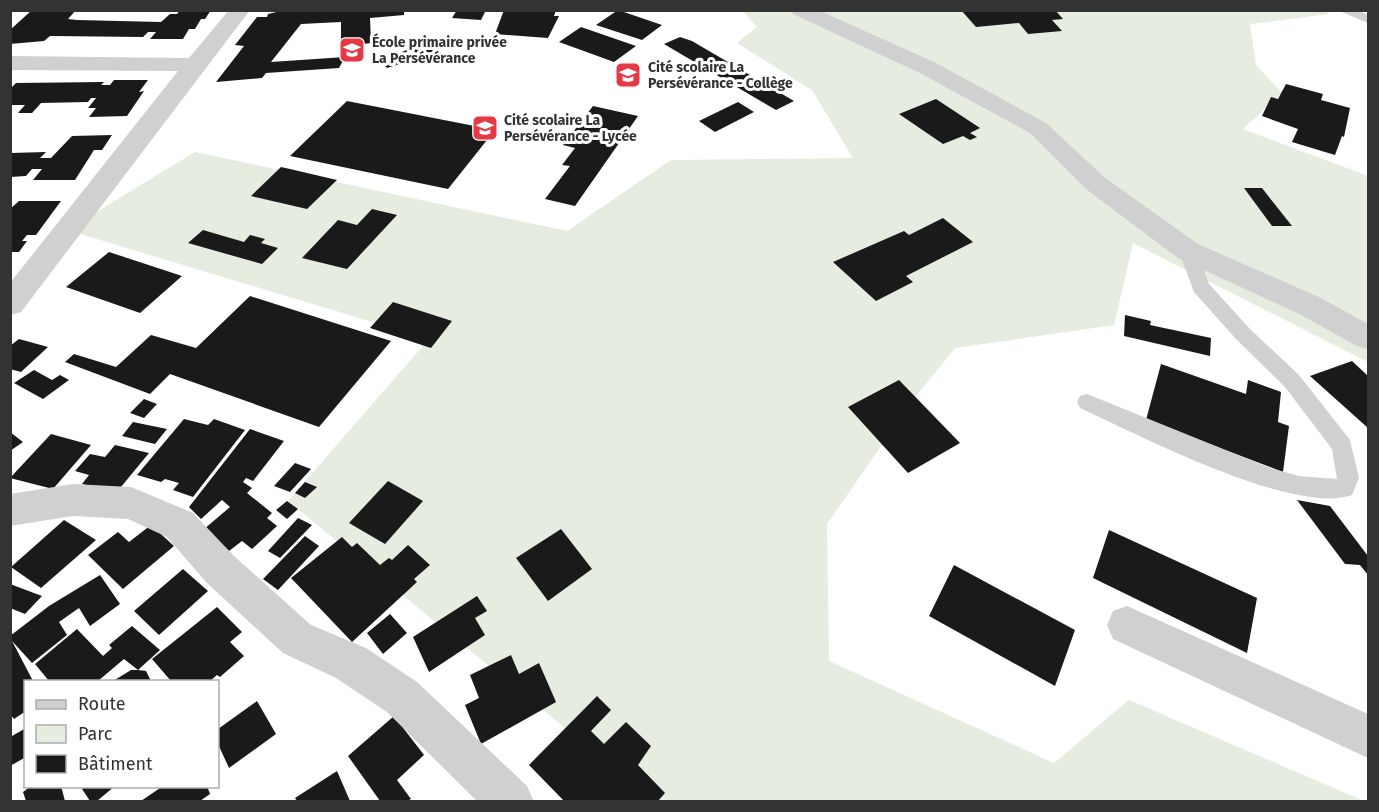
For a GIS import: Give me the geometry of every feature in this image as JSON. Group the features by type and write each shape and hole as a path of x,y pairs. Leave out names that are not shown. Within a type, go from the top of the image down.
{"street":[{"path":"16,290 240,10"},
{"path":"800,10 928,68 1038,128 1095,183 1188,251 1310,306 1368,338"},
{"path":"10,63 197,65"},
{"path":"10,510 73,500 131,502 180,525 221,570 297,639 351,663 402,697 511,801"},
{"path":"1127,625 1368,736"}],"lane":[{"path":"1343,10 1368,19"},
{"path":"1087,402 1181,444 1290,486 1326,490 1344,488 1348,478 1342,446 1292,381 1243,334 1201,287 1188,251"}],"green space":[{"path":"743,11 1327,11 1329,14 1250,24 1256,65 1282,93 1243,129 1368,176 1368,362 1133,243 1114,325 955,348 913,400 827,524 829,661 1054,763 1129,700 1364,801 654,801 288,501 429,339 67,230 195,152 567,231 671,160 853,158 812,90 737,43 757,27"}],"building":[{"path":"32,10 76,10 68,19 77,20 161,22 170,14 177,14 180,10 211,10 205,19 201,19 195,29 189,29 183,39 150,39 156,32 148,32 143,37 50,36 44,41 10,44 10,30"},
{"path":"285,10 404,10 404,15 370,18 371,43 341,47 341,22 301,24 271,62 345,57 339,68 266,73 262,78 216,82 244,46 235,45 257,17 267,17 268,14"},
{"path":"457,10 486,10 481,20 452,18"},
{"path":"504,10 556,10 554,16 559,16 548,38 495,34"},
{"path":"618,10 662,25 642,40 596,25"},
{"path":"961,10 1055,10 1063,19 1052,20 1062,31 1028,34 1019,23 976,27"},
{"path":"581,27 636,46 614,62 559,42"},
{"path":"680,37 692,41 794,101 776,110 664,44"},
{"path":"431,40 439,49 424,56 387,68 380,61"},
{"path":"114,80 148,80 139,92 144,91 127,116 89,117 96,108 88,108 96,98 91,98 88,102 41,103 32,113 18,113 25,105 10,105 10,89 16,83 104,82 101,85 110,85"},
{"path":"1286,84 1323,94 1321,100 1350,108 1344,137 1342,136 1335,155 1292,142 1298,129 1262,116 1271,97 1278,99"},
{"path":"936,99 980,128 970,133 977,137 970,140 963,136 943,144 899,114"},
{"path":"347,101 495,130 448,189 290,156"},
{"path":"738,102 754,112 715,132 699,121"},
{"path":"593,106 638,116 575,206 545,199 570,166 562,165 575,148 563,145"},
{"path":"112,135 102,150 94,150 75,180 33,180 42,169 32,169 26,176 10,177 10,153 46,152 40,158 51,158 72,136"},
{"path":"281,167 337,180 307,209 251,196"},
{"path":"1244,188 1262,188 1292,226 1272,226"},
{"path":"19,201 61,201 36,235 27,235 22,241 27,241 19,252 10,252 10,209"},
{"path":"372,209 397,215 347,269 302,258 338,220 357,225"},
{"path":"943,218 973,242 906,276 913,282 876,301 833,262 904,231 909,235"},
{"path":"203,230 244,242 250,235 265,239 261,243 278,248 262,264 188,243"},
{"path":"109,252 182,276 140,313 66,287"},
{"path":"250,296 391,341 319,427 170,374 150,394 65,362 74,354 116,367 151,335 196,348"},
{"path":"393,302 452,321 431,348 370,328"},
{"path":"1125,315 1151,321 1150,325 1211,338 1210,356 1124,336"},
{"path":"19,339 48,347 21,372 10,369 10,346"},
{"path":"1352,361 1368,376 1368,428 1310,376"},
{"path":"1161,364 1246,394 1248,380 1281,392 1278,422 1289,426 1283,472 1146,420"},
{"path":"34,370 52,380 60,375 69,380 43,399 14,383"},
{"path":"899,380 960,443 908,473 848,407"},
{"path":"144,399 157,404 144,418 130,413"},
{"path":"184,419 208,425 214,419 245,430 193,497 173,490 179,483 165,479 161,482 137,475"},
{"path":"133,422 167,429 155,444 122,436"},
{"path":"250,429 284,441 253,481 246,478 243,482 252,488 247,493 272,513 267,518 277,526 252,549 242,541 229,551 203,530 230,507 222,500 201,519 189,507"},
{"path":"10,432 23,442 10,451"},
{"path":"51,434 91,445 53,489 10,478"},
{"path":"115,445 149,453 116,493 82,484 89,475 75,471 90,454 105,457"},
{"path":"295,463 311,469 290,492 274,486"},
{"path":"388,481 423,501 385,544 349,523"},
{"path":"305,482 317,487 305,498 295,493"},
{"path":"1297,500 1330,506 1368,556 1368,575 1360,565 1345,564"},
{"path":"287,501 298,509 287,519 276,510"},
{"path":"298,518 312,525 280,558 268,551"},
{"path":"64,520 96,540 41,588 11,567"},
{"path":"151,525 174,546 123,589 88,555 118,532 129,542"},
{"path":"561,529 592,569 548,601 516,558"},
{"path":"1109,530 1257,598 1247,653 1093,578"},
{"path":"305,536 319,546 278,590 263,579"},
{"path":"342,537 352,547 357,543 380,565 389,558 392,560 408,545 430,565 414,579 417,582 352,642 291,578"},
{"path":"954,565 1075,630 1055,686 929,616"},
{"path":"183,569 208,591 159,635 134,611"},
{"path":"100,575 120,604 90,626 79,608 59,622 67,635 32,663 12,641 32,680 24,680 24,712 14,719 10,714 10,636 49,606"},
{"path":"10,584 42,596 25,614 10,608"},
{"path":"477,596 487,611 475,618 485,635 429,672 413,637"},
{"path":"217,607 242,632 230,642 244,656 220,677 217,675 211,680 170,680 152,659"},
{"path":"390,614 407,633 383,654 367,633"},
{"path":"132,626 160,650 138,670 124,659 99,680 48,680 35,664 77,629 103,656 112,648 109,645"},
{"path":"511,655 519,674 539,663 556,702 481,744 465,705 479,698 470,675"},
{"path":"131,670 146,671 150,680 115,680"},
{"path":"597,696 611,710 591,731 604,744 626,722 651,746 638,765 665,793 658,801 564,801 529,765"},
{"path":"257,701 276,734 229,768 219,746 219,728"},
{"path":"394,716 424,755 397,780 411,799 380,801 348,756"},
{"path":"24,729 24,758 10,766 10,732 12,736"},
{"path":"337,771 350,801 297,801 295,798"},
{"path":"28,788 62,788 65,801 26,801 23,792"},
{"path":"113,788 97,801 90,801 82,789"},
{"path":"160,788 208,788 210,794 200,801 141,801"}],"place":[{"name":"École primaire privée La Persévérance","path":"352,50"},
{"name":"Cité scolaire La Persévérance - Collège","path":"628,75"},
{"name":"Cité scolaire La Persévérance - Lycée","path":"485,128"}]}
